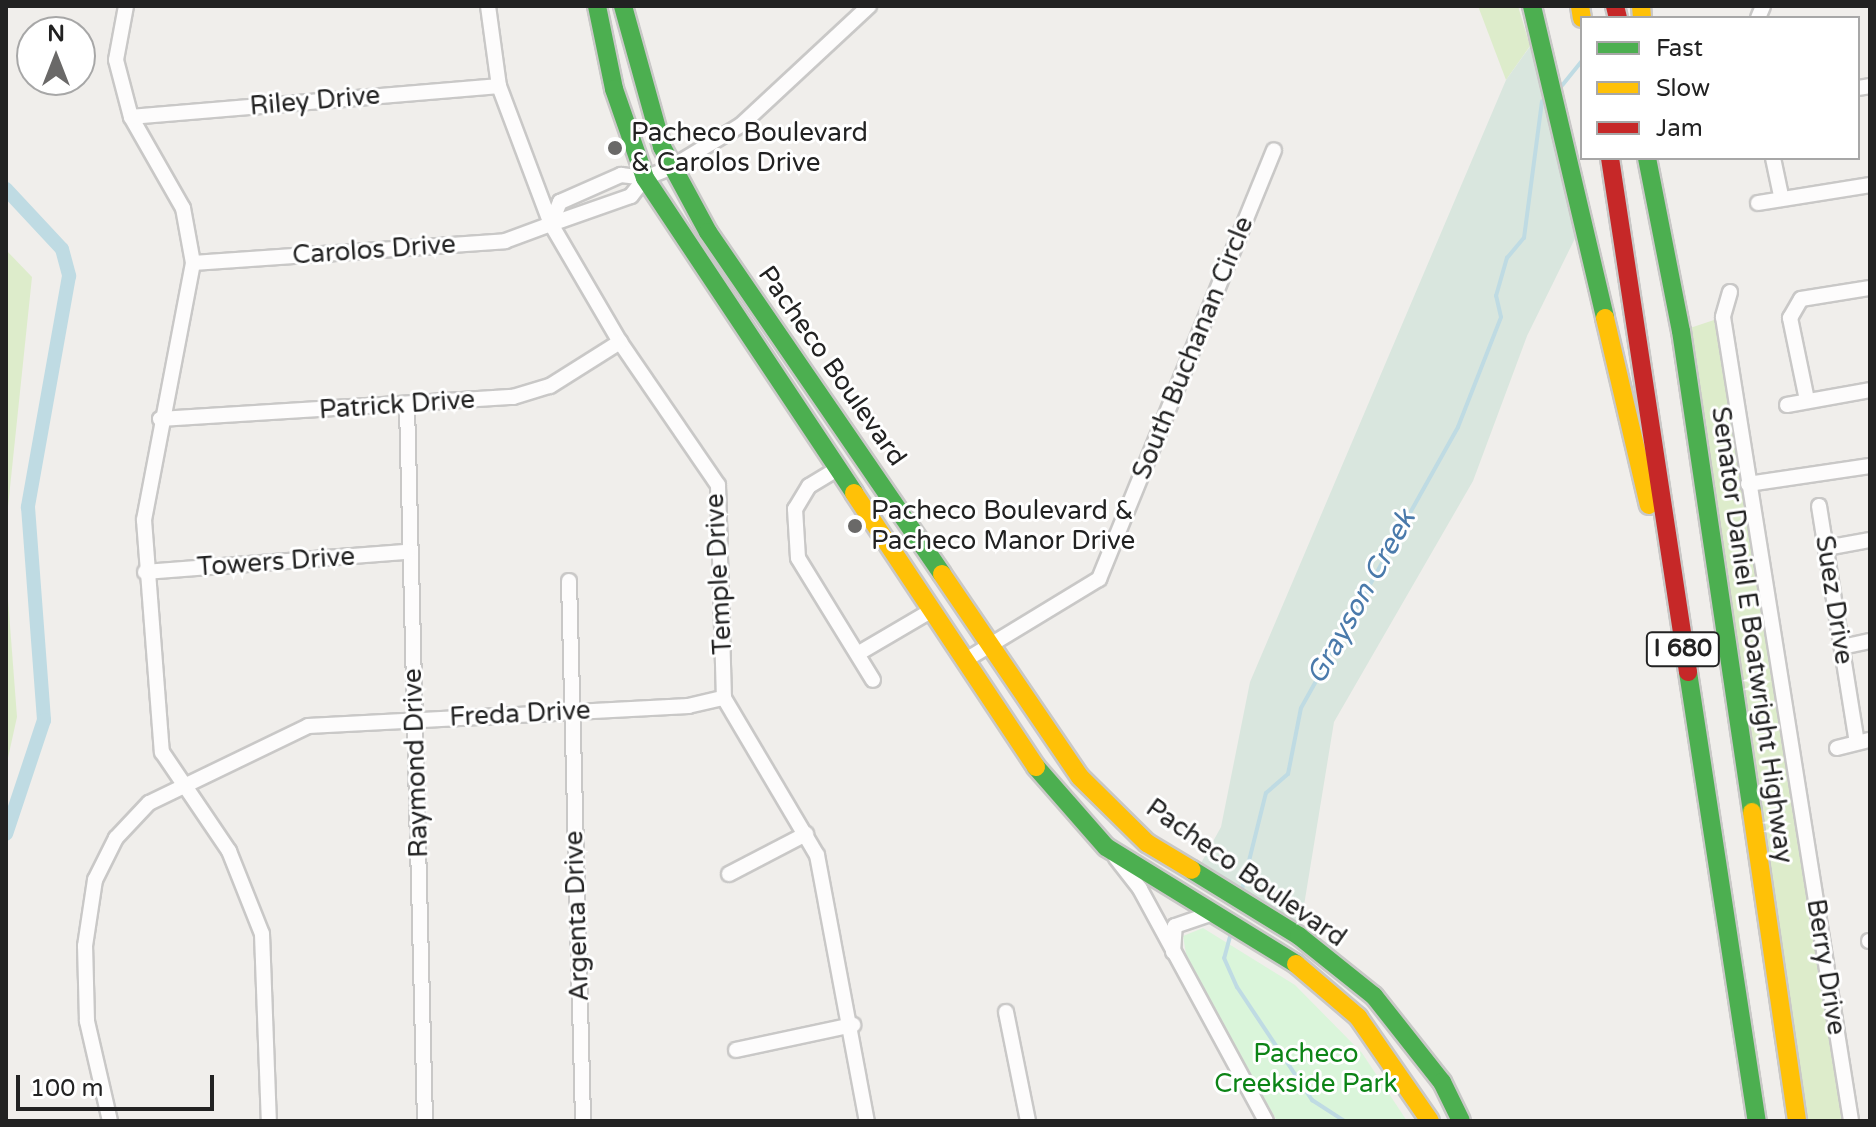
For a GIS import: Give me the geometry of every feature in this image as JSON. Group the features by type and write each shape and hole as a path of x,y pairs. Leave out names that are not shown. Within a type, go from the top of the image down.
{"main road":[{"name":"Pacheco Boulevard","path":"597,6 614,89 645,178 834,471 1055,796 1106,847 1289,958 1358,1017 1430,1121"},
{"name":"Pacheco Boulevard","path":"623,6 639,86 670,168 1080,777 1147,843 1217,889 1299,936 1374,996 1442,1082 1461,1121"},
{"path":"1532,6 1679,619"},
{"name":"Senator Daniel E Boatwright Highway","path":"1647,160 1681,331 1797,1121"},
{"name":"I 680","path":"1612,167 1757,1121"}],"street":[{"path":"126,6 116,60 131,117 183,208 193,263 160,419 145,572 162,752 229,851 262,934 269,1121"},
{"name":"Temple Drive","path":"488,6 499,86 551,224 620,342 718,485 724,698 806,834 853,1025 867,1121"},
{"name":"Carolos Drive","path":"551,224 560,202 621,175 645,178 670,168 741,125 869,6"},
{"name":"Riley Drive","path":"131,117 499,86"},
{"name":"South Buchanan Circle","path":"964,661 1099,579 1274,150"},
{"path":"1773,160 1781,197"},
{"name":"Carolos Drive","path":"193,263 505,241 631,196 645,178"},
{"path":"1758,203 1870,185"},
{"path":"1807,400 1790,318 1801,299 1870,288"},
{"name":"Berry Drive","path":"1730,292 1723,317 1851,1121"},
{"name":"Patrick Drive","path":"160,419 513,397 550,386 620,342"},
{"path":"1787,405 1870,390"},
{"name":"Raymond Drive","path":"407,406 407,552 416,720 425,1121"},
{"path":"1748,484 1870,466"},
{"path":"834,471 809,486 795,509 798,558 873,680"},
{"name":"Suez Drive","path":"1819,506 1842,647 1864,741"},
{"path":"1826,548 1870,540"},
{"name":"Towers Drive","path":"145,572 407,552"},
{"name":"Argenta Drive","path":"569,581 583,1121"},
{"path":"859,653 929,612"},
{"path":"1842,647 1870,641"},
{"name":"Freda Drive","path":"110,1121 87,1021 85,946 95,880 116,838 149,803 183,782 308,726 571,711 724,698"},
{"path":"1837,748 1864,741"},
{"path":"729,874 806,834"},
{"path":"1106,847 1140,889 1173,957 1266,1121"},
{"path":"1173,957 1175,926 1212,913"},
{"path":"1006,1012 1028,1121"},
{"path":"736,1050 853,1025"}],"green space":[{"path":"1478,6 1518,6 1530,46 1506,80"},
{"path":"6,250 32,277 6,526"},
{"path":"1723,317 1851,1121 1797,1121 1681,331"},
{"path":"6,573 17,717 6,767"},
{"name":"Pacheco Creekside Park","path":"1203,928 1295,985 1362,1053 1407,1121 1277,1121 1188,965 1183,936"}],"shaded area":[{"path":"1539,34 1585,218 1527,336 1473,481 1334,722 1299,936 1195,874 1221,827 1250,682 1506,80"}],"waterway":[{"name":"Grayson Creek","path":"1560,88 1580,63"},
{"name":"Grayson Creek","path":"1241,893 1266,793 1288,774 1301,708 1458,427 1501,317 1496,296 1507,258 1524,238 1542,101"},
{"path":"6,189 62,249 69,276 28,507 44,720 6,834"},
{"name":"Grayson Creek","path":"1232,929 1224,958 1237,987 1312,1100 1344,1121"}],"traffic: fast":[{"path":"597,6 614,89 645,178 854,493"},
{"path":"623,6 662,147 708,232 942,574"},
{"path":"1532,6 1605,318"},
{"path":"1647,160 1681,331 1752,812"},
{"path":"1688,672 1757,1121"},
{"path":"1036,767 1106,847 1296,964"},
{"path":"1192,870 1299,936 1374,996 1442,1082 1461,1121"}],"traffic: slow":[{"path":"1580,6 1582,16"},
{"path":"1641,6 1642,16"},
{"path":"1605,318 1649,505"},
{"path":"854,493 1036,767"},
{"path":"942,574 1080,777 1147,843 1192,870"},
{"path":"1752,812 1797,1121"},
{"path":"1296,964 1358,1017 1430,1121"}],"traffic: jam":[{"path":"1615,6 1618,16"},
{"path":"1610,160 1688,672"}],"place":[{"name":"Pacheco Boulevard & Carolos Drive","path":"615,148"},
{"name":"Pacheco Boulevard & Pacheco Manor Drive","path":"855,526"}]}
